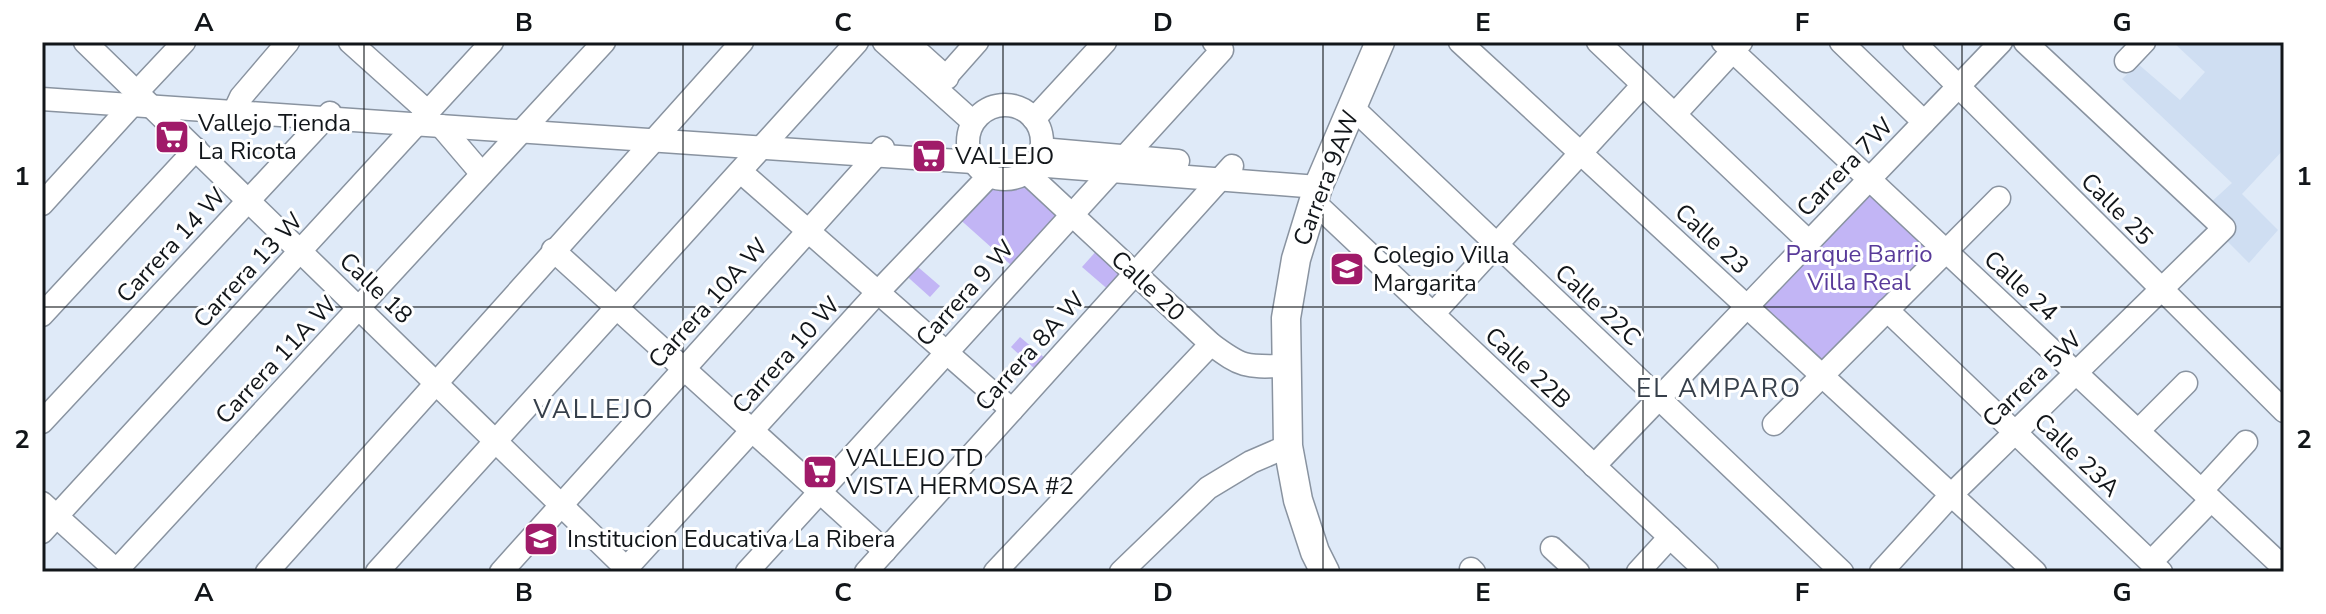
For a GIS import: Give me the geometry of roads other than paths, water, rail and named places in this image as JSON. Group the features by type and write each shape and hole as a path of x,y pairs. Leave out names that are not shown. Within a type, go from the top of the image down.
{"main road":[{"name":"Carrera 9AW","path":"1285,366 1286,318 1296,259 1318,187 1380,42"},
{"path":"1285,366 1288,446 1298,500 1325,572"}],"street":[{"name":"Calle 18","path":"85,42 141,102 196,149 627,571"},
{"path":"42,204 141,102 184,42"},
{"path":"238,105 288,42"},
{"name":"Carrera 13 W","path":"47,517 429,120 492,42"},
{"name":"Carrera 11A W","path":"117,571 604,42"},
{"path":"267,572 742,42"},
{"path":"377,572 857,42"},
{"path":"884,42 978,117"},
{"path":"907,42 946,77 978,117"},
{"path":"946,77 977,42"},
{"path":"1034,119 1105,42"},
{"name":"Calle 23","path":"1460,42 1951,495 2028,570"},
{"path":"1598,42 1809,242"},
{"path":"1841,42 1924,122"},
{"name":"Calle 25","path":"1914,42 2284,411"},
{"name":"Carrera 7W","path":"1594,466 2001,42"},
{"name":"Carrera 5W","path":"1881,572 1951,495 2224,228 2025,42"},
{"path":"2126,61 2144,42"},
{"path":"1675,114 1732,45"},
{"name":"Calle 24","path":"1732,45 1869,179 2284,568"},
{"path":"363,46 482,174"},
{"name":"Carrera 9 W","path":"747,572 1119,164 1218,46"},
{"path":"1433,314 1643,85"},
{"path":"43,89 141,102 238,105 882,149 977,162 1013,178 1034,162 1119,164 1226,173 1318,187"},
{"path":"977,162 968,134 978,117 996,106 1010,105 1034,119 1041,133 1034,162"},
{"name":"Calle 22C","path":"1353,108 1842,572"},
{"name":"Carrera 14 W","path":"42,422 331,111"},
{"path":"42,315 196,149"},
{"name":"Carrera 10A W","path":"501,572 882,149"},
{"name":"Carrera 10 W","path":"627,571 878,292 977,162"},
{"name":"Calle 20","path":"1034,162 1072,215 1211,344 1237,363 1258,367 1285,366"},
{"path":"741,172 1012,410"},
{"name":"Carrera 8A W","path":"866,572 1226,173"},
{"name":"Calle 22B","path":"1318,187 1433,314 1707,572"},
{"path":"1774,424 1999,198"},
{"path":"553,250 885,551"},
{"name":"Calle 23A","path":"1887,310 2147,566"},
{"path":"995,572 1211,344"},
{"path":"2138,431 2186,383"},
{"path":"2147,566 2207,495 2246,442"},
{"path":"1121,572 1208,488 1251,462 1288,446"},
{"path":"47,517 117,571"},
{"path":"1638,572 1670,537"},
{"path":"1552,548 1578,572"}],"place":[{"name":"Vallejo Tienda La Ricota","path":"172,137"},
{"name":"VALLEJO","path":"929,156"},
{"name":"Colegio Villa Margarita","path":"1347,269"},
{"name":"VALLEJO TD VISTA HERMOSA #2","path":"820,472"},
{"name":"Institucion Educativa La Ribera","path":"541,539"}],"district":[{"name":"EL AMPARO","path":"1719,388"},
{"name":"VALLEJO","path":"594,409"}],"park label":[{"name":"Parque Barrio Villa Real","path":"1859,268"}]}
